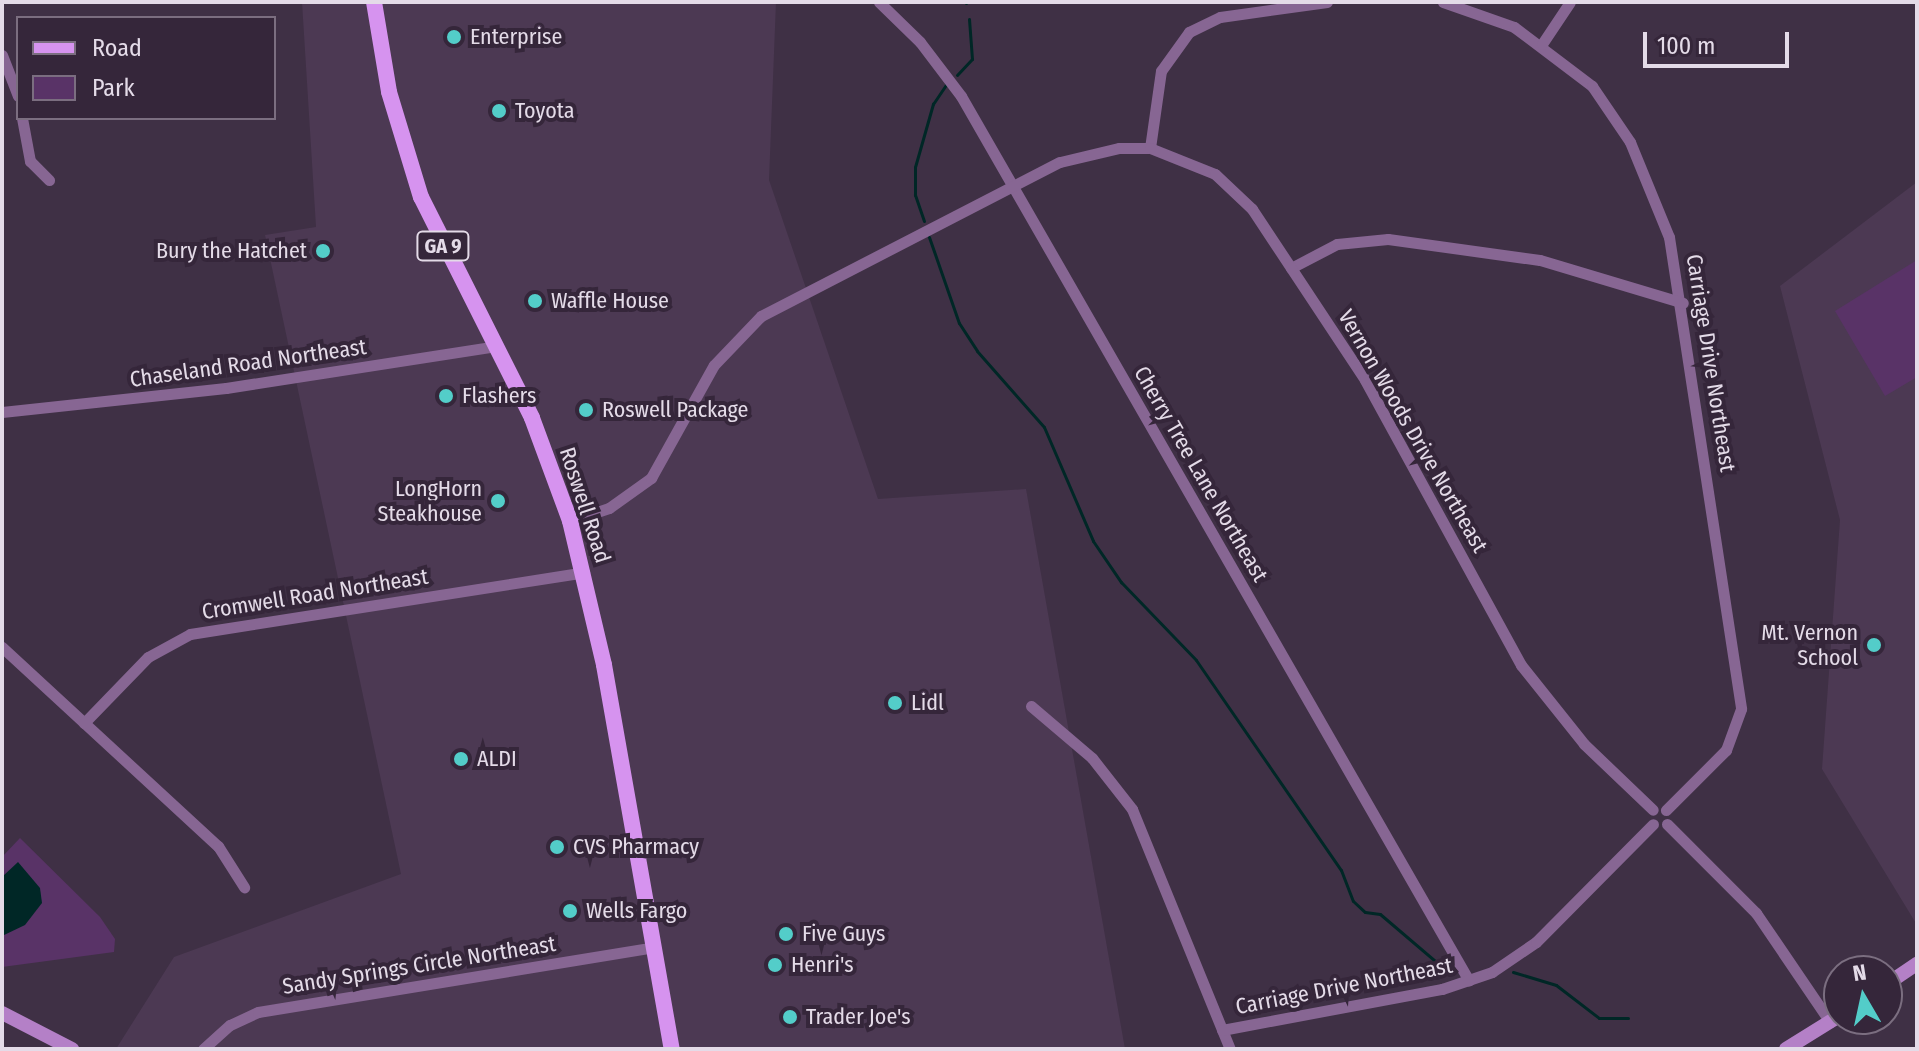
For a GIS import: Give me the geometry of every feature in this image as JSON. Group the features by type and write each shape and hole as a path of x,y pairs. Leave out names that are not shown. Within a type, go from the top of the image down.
{"main road":[{"name":"Roswell Road","path":"374,2 389,92 411,170 443,246 498,346 532,418 570,521 584,572 672,1049"},
{"path":"2,1014 72,1049"},
{"path":"1786,1049 1823,1026"}],"street":[{"name":"Cherry Tree Lane Northeast","path":"879,2 942,67 1469,981"},
{"path":"1150,148 1161,71 1189,32 1220,17 1327,2"},
{"name":"Carriage Drive Northeast","path":"1443,2 1491,17 1542,44 1592,86 1630,142 1669,237 1683,303 1741,709 1726,750 1666,810"},
{"path":"1542,44 1570,2"},
{"path":"2,55 16,91"},
{"path":"22,120 30,161 49,180"},
{"name":"Vernon Woods Drive Northeast","path":"570,521 609,508 651,478 714,365 761,316 789,298 1012,185 1086,153 1150,148 1194,163 1229,185 1291,268 1365,380 1521,665 1584,744 1653,810"},
{"path":"1291,268 1337,244 1388,239 1540,260 1683,303"},
{"name":"Chaseland Road Northeast","path":"2,412 226,388 498,346"},
{"name":"Cromwell Road Northeast","path":"84,723 148,657 190,634 584,572"},
{"path":"2,647 218,846 244,887"},
{"path":"1031,706 1092,758 1132,809 1230,1049"},
{"path":"1667,824 1653,824 1653,810 1666,810 1667,824 1756,913 1823,1003"},
{"name":"Carriage Drive Northeast","path":"1222,1030 1469,981 1536,942 1653,824"},
{"name":"Sandy Springs Circle Northeast","path":"203,1049 230,1025 258,1012 653,947"}],"shaded area":[{"path":"302,2 776,2 769,180 878,499 1026,489 1125,1049 116,1049 174,957 401,874 265,235 316,227"},
{"name":"Mt. Vernon School","path":"1917,182 1917,925 1822,769 1840,520 1780,286"},
{"path":"18,862 40,888 42,903 25,925 2,936 2,877"}],"green space":[{"path":"1917,260 1917,377 1885,396 1835,311"},
{"path":"20,838 100,917 115,939 114,952 2,967 2,857"}],"waterway":[{"path":"957,75 972,59 969,19"},
{"path":"924,221 915,195 915,167 933,104 947,83"},
{"path":"929,237 959,323 977,351 1044,427 1093,541 1121,582 1196,660 1341,870 1353,901 1365,912 1380,914 1447,971"},
{"path":"1513,972 1556,985 1599,1018 1628,1018"}],"place":[{"name":"Enterprise","path":"454,37"},
{"name":"Toyota","path":"499,111"},
{"name":"Bury the Hatchet","path":"323,251"},
{"name":"Waffle House","path":"535,301"},
{"name":"Flashers","path":"446,396"},
{"name":"Roswell Package","path":"586,410"},
{"name":"LongHorn Steakhouse","path":"498,501"},
{"name":"Mt. Vernon School","path":"1874,645"},
{"name":"Lidl","path":"895,703"},
{"name":"ALDI","path":"461,759"},
{"name":"CVS Pharmacy","path":"557,847"},
{"name":"Wells Fargo","path":"570,911"},
{"name":"Five Guys","path":"786,934"},
{"name":"Henri's","path":"775,965"},
{"name":"Trader Joe's","path":"790,1017"}]}
